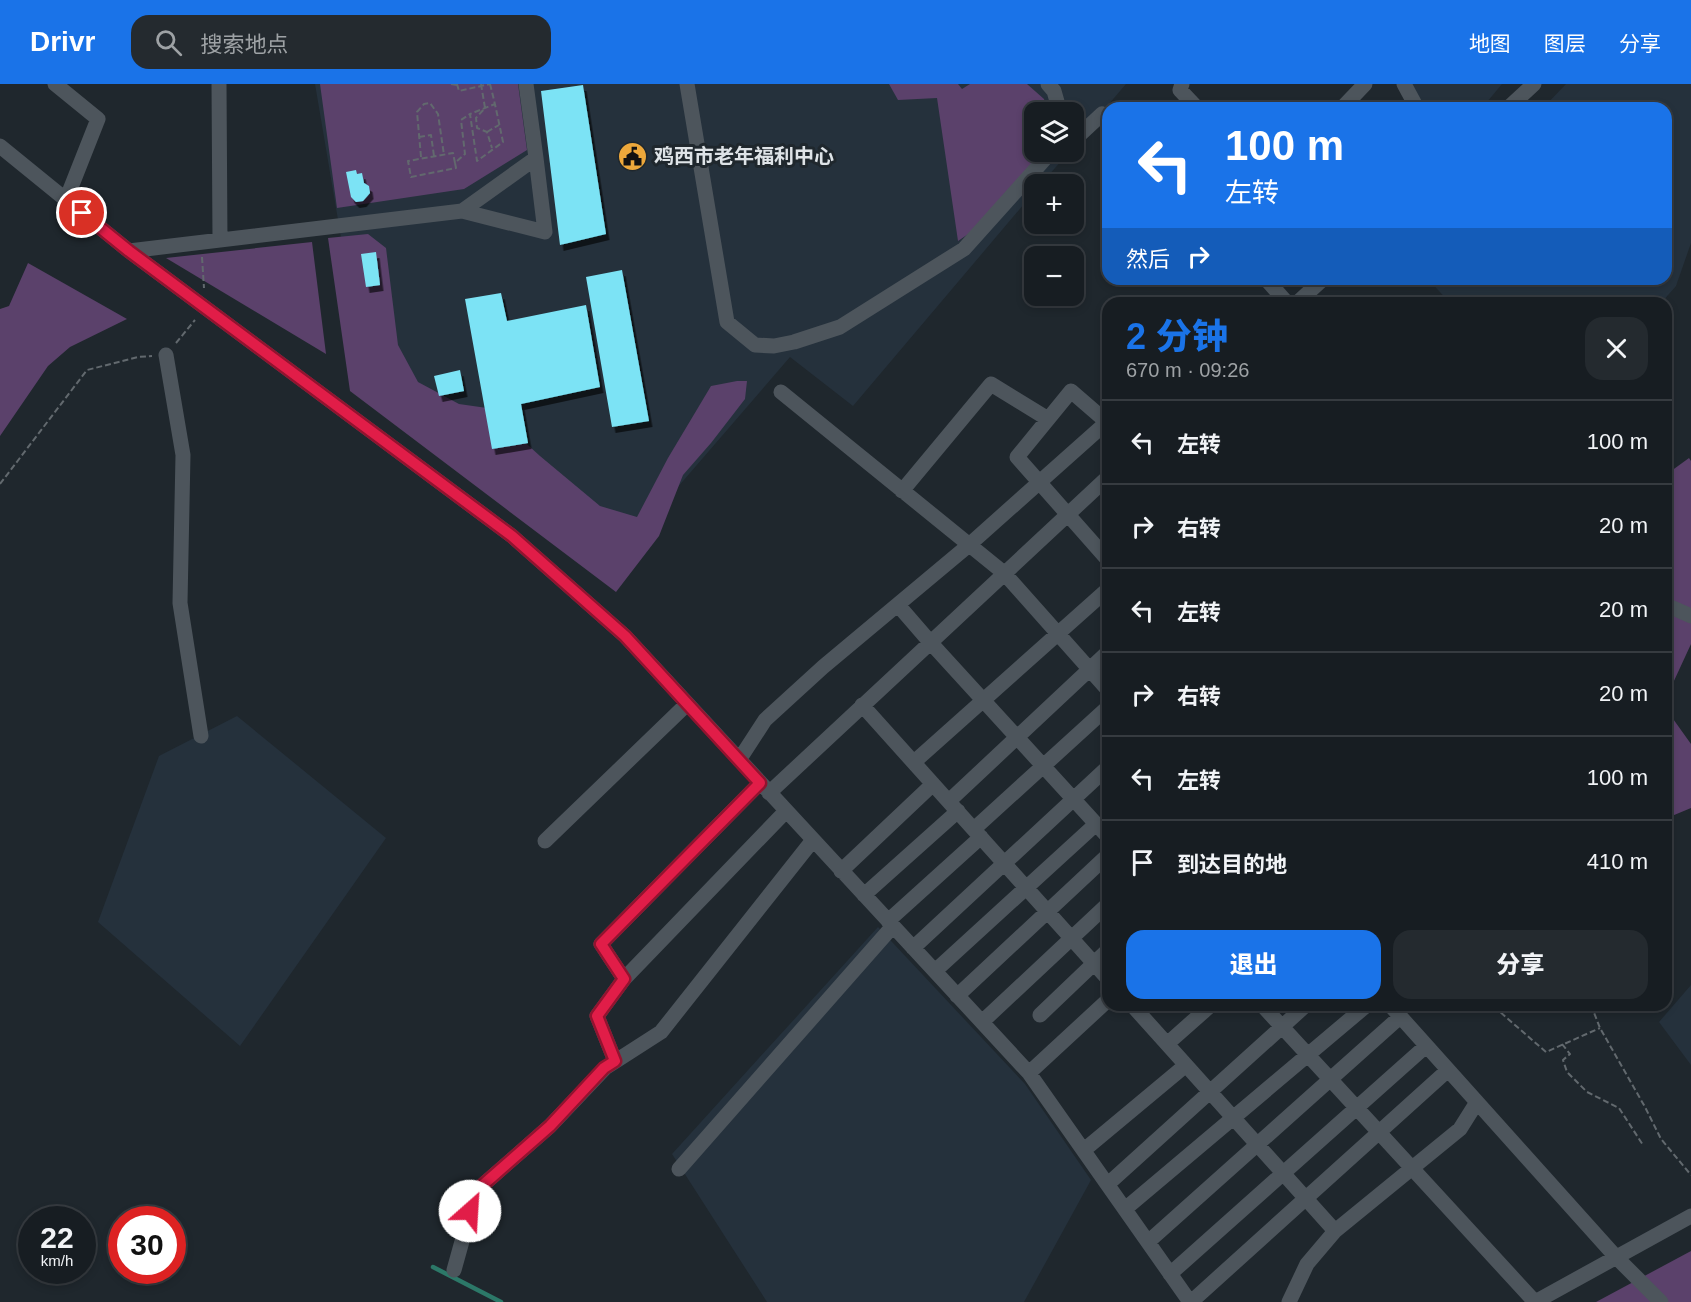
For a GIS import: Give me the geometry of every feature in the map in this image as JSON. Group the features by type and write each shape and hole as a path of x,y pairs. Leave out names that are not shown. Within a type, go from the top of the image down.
{"street":[{"path":"55,84 98,119 66,200"},
{"path":"219,84 220,240"},
{"path":"129,251 462,211 545,232 526,84"},
{"path":"687,84 727,322 755,345 774,346 840,327 964,249 1042,162"},
{"path":"1048,84 1054,90 1057,102"},
{"path":"1182,84 1180,90 1191,102"},
{"path":"1348,102 1365,84"},
{"path":"1404,84 1414,102"},
{"path":"1514,102 1534,84"},
{"path":"1084,131 1102,114"},
{"path":"0,146 129,251 512,536 625,636 1029,1073 1190,1302 1448,1070"},
{"path":"462,211 536,158"},
{"path":"1046,167 1051,162"},
{"path":"1271,285 1282,297"},
{"path":"1304,297 1316,285"},
{"path":"166,355 183,455 180,603 201,736"},
{"path":"902,490 991,384 1048,419"},
{"path":"1102,417 1071,391 1017,458 1102,553"},
{"path":"781,392 1004,573 1102,683"},
{"path":"739,760 765,720 823,667 969,545 1102,427"},
{"path":"624,979 601,944 764,788 862,705 1102,483"},
{"path":"914,762 1102,594"},
{"path":"898,605 1072,798 1102,827"},
{"path":"1672,608 1691,616"},
{"path":"864,895 953,806 1017,737 1102,658"},
{"path":"545,841 687,704"},
{"path":"862,705 1102,972"},
{"path":"679,1169 890,923 1043,766 1102,712"},
{"path":"913,948 1102,771"},
{"path":"841,871 933,784"},
{"path":"615,1061 597,1016 624,979 786,811"},
{"path":"935,971 1025,886 1102,829"},
{"path":"454,1270 476,1191 550,1126 604,1068 661,1032 813,840"},
{"path":"957,996 1102,861"},
{"path":"982,1022 1102,910"},
{"path":"1040,1015 1102,956"},
{"path":"1029,1073 1102,1006"},
{"path":"1144,1011 1167,1044 1335,1231"},
{"path":"1167,1044 1204,1011"},
{"path":"1267,1011 1535,1302 1691,1216"},
{"path":"1108,1184 1299,1011"},
{"path":"1125,1209 1360,1011"},
{"path":"1148,1242 1330,1079 1395,1011 1616,1257 1661,1302"},
{"path":"1170,1274 1426,1046"},
{"path":"1084,1150 1186,1065"},
{"path":"1288,1302 1307,1264 1335,1231 1460,1129 1477,1102"}],"path":[{"path":"451,84 457,84 459,92 490,84 503,142 477,161 470,114"},
{"path":"481,85 485,108"},
{"path":"421,159 417,112 424,104 430,103 438,114 444,155"},
{"path":"455,163 465,154 461,120 495,104"},
{"path":"477,128 476,118 485,108"},
{"path":"487,132 499,125"},
{"path":"472,126 487,132"},
{"path":"487,132 492,149"},
{"path":"419,137 431,135 434,156"},
{"path":"453,153 456,168 411,177 408,161 444,155 453,153"},
{"path":"0,484 87,370 138,357 166,355 205,308 200,243"},
{"path":"1499,1011 1546,1052 1600,1028"},
{"path":"1593,1011 1600,1028 1645,1107 1660,1139 1691,1175"},
{"path":"1562,1044 1570,1054 1563,1060 1567,1072 1587,1092 1619,1108 1643,1145"}],"shaded area":[{"path":"315,84 1126,84 1111,102 1102,102 1102,112 1084,133 1084,102 1024,102 1024,162 1060,162 1050,174 1024,174 1024,204 853,406 790,357 614,561 365,379"},
{"path":"320,84 518,84 527,150 464,189 337,208"},
{"path":"889,84 958,84 962,89 970,84 1027,84 1044,99 1045,102 1024,102 1024,162 1035,162 983,224 958,241 937,98 898,100"},
{"path":"1399,84 1502,84 1487,102 1419,102"},
{"path":"1566,84 1691,84 1691,243 1676,286 1666,297 1444,297 1434,285 1672,285 1672,102 1549,102"},
{"path":"368,234 386,248 398,345 418,382 459,404 487,408 600,506 637,517 668,458 711,386 747,381 745,399 683,475 659,536 616,592 350,391 328,238"},
{"path":"312,242 326,354 166,258"},
{"path":"28,263 127,319 70,347 48,366 0,436 0,309 9,306"},
{"path":"1689,458 1691,461 1691,644 1672,685 1672,470"},
{"path":"237,716 386,838 240,1046 98,922 159,756"},
{"path":"1672,717 1691,744 1691,808 1672,816"},
{"path":"878,927 1025,1084 1091,1180 1024,1302 767,1302 672,1154"},
{"path":"1691,985 1691,1065 1659,1022 1669,1011 1672,1011 1672,1007"},
{"path":"1691,1251 1691,1302 1596,1302"}],"building":[{"path":"583,85 606,234 560,245 541,91"},
{"path":"356,170 357,174 362,173 364,183 369,186 370,193 363,201 356,202 351,197 346,172"},
{"path":"376,252 380,285 366,287 361,254"},
{"path":"622,270 649,421 612,427 586,277"},
{"path":"501,293 507,321 586,305 600,387 521,404 528,443 492,449 465,299"},
{"path":"460,370 464,391 439,396 434,376"}],"waterway":[{"path":"433,1267 501,1302"}],"place":[{"name":"鸡西市老年福利中心","path":"633,156"}],"route":[{"path":"82,213 129,251 512,536 625,636 760,783 601,944 624,979 597,1016 615,1061 604,1068 550,1126 476,1191 470,1211"}]}
